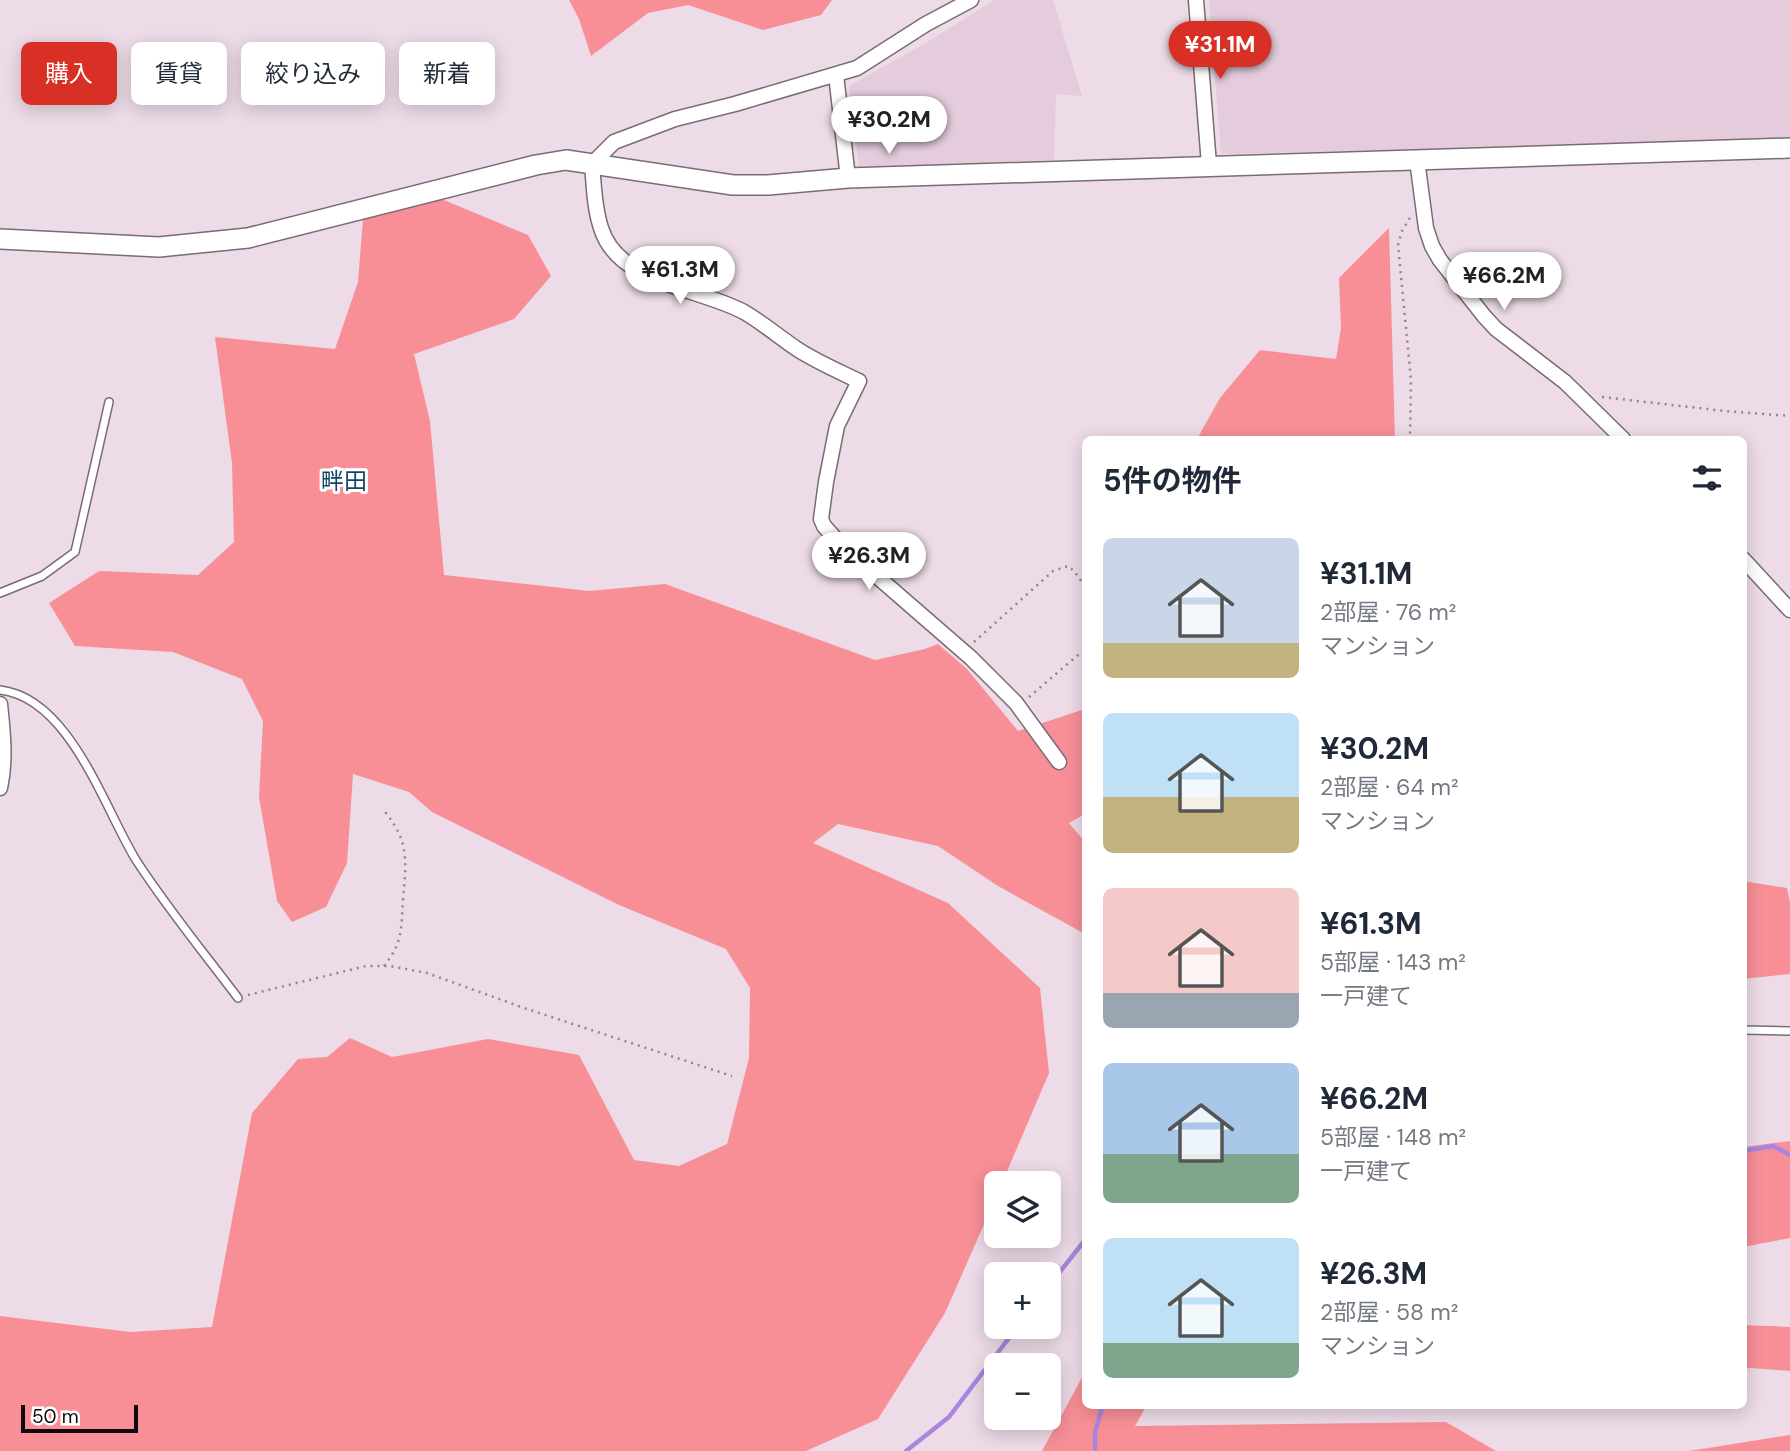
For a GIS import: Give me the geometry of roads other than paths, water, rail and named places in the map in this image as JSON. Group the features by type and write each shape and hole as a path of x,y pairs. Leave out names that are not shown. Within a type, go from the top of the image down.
{"street":[{"path":"971,0 926,24 857,68 675,119 614,142 593,164 595,204 601,231 612,248 630,265 656,280 742,311 821,363 859,381 837,426 825,482 821,519 824,526 842,546 964,651 1018,706 1059,762"},
{"path":"1196,0 1209,165"},
{"path":"836,75 848,178"},
{"path":"0,239 159,247 248,238 536,165 566,160 733,184 768,185 848,178 1790,148"},
{"path":"1417,160 1426,228 1432,246 1484,316 1577,394 1620,436"},
{"path":"1747,563 1790,610"},
{"path":"0,704 3,775 0,788"}],"lane":[{"path":"0,593 42,576 75,552 109,402"},
{"path":"0,690 14,692 34,703 79,751 135,858 238,998"},
{"path":"1747,1030 1790,1031"}],"waterway":[{"path":"1747,1150 1773,1146 1790,1155"},
{"path":"1061,1270 1082,1244"},
{"path":"906,1451 949,1417 1008,1339"},
{"path":"1095,1451 1095,1432 1102,1409"}],"district":[{"name":"畔田","path":"344,481"}]}
